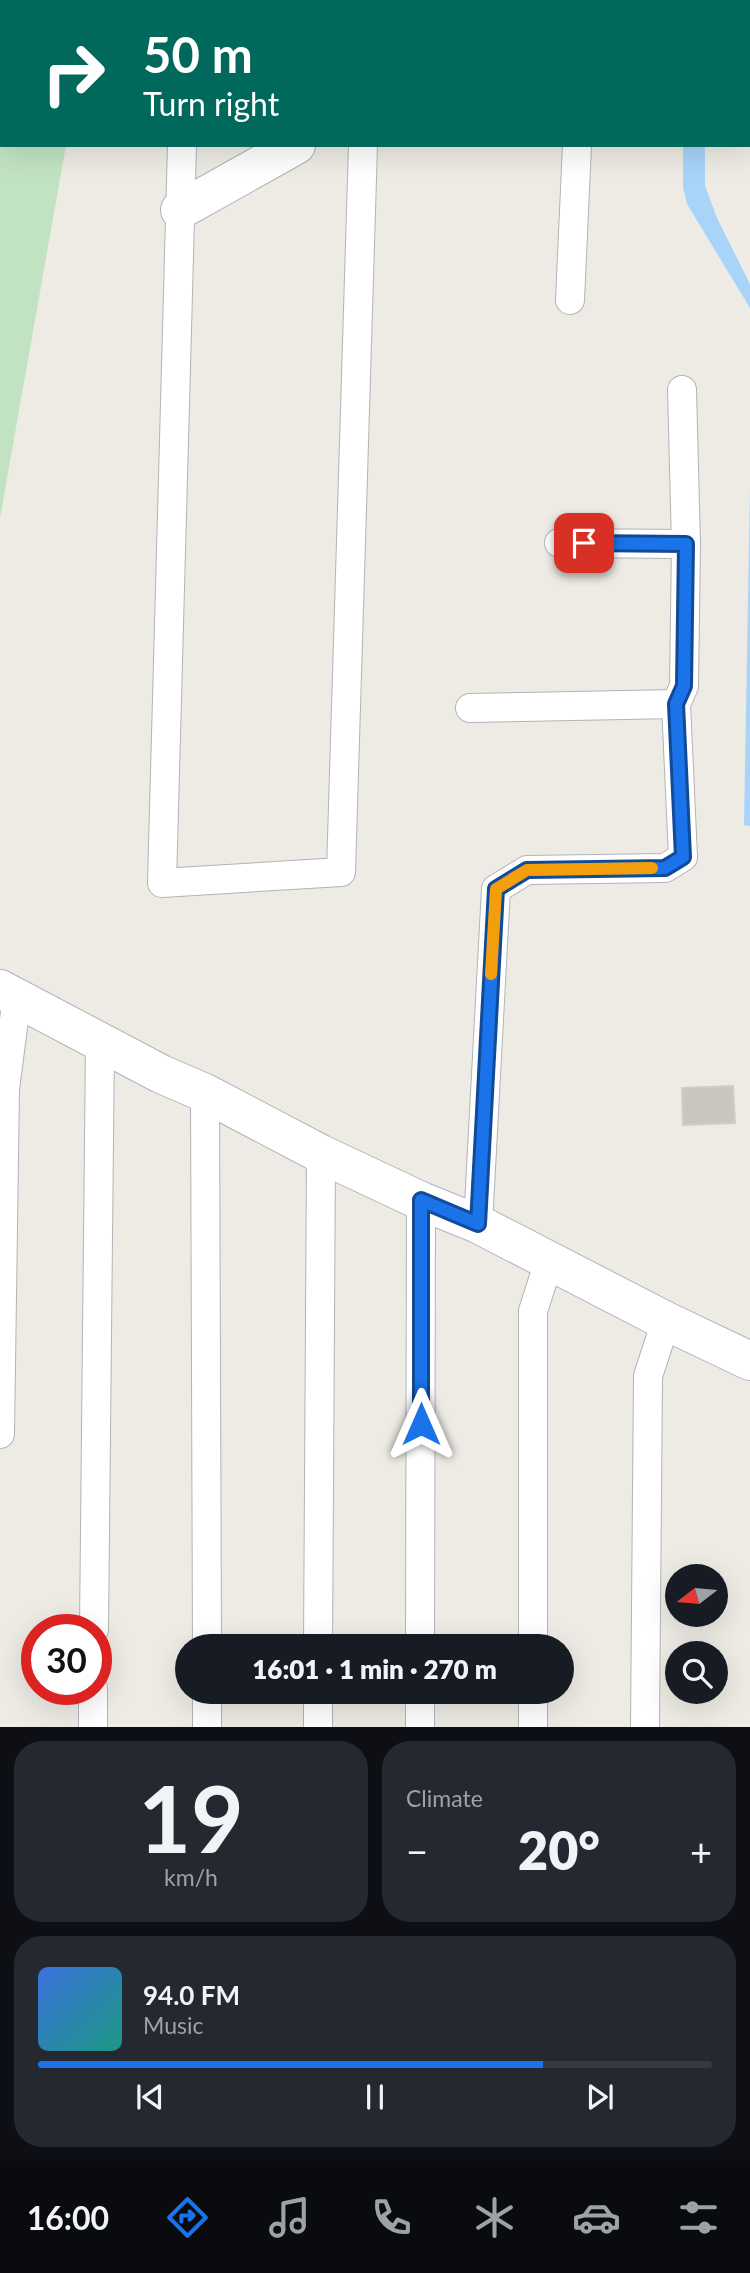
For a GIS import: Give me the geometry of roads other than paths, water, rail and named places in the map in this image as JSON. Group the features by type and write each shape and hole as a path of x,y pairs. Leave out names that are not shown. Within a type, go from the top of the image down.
{"main road":[{"path":"180,209 292,147"},
{"path":"9,993 161,1074 205,1093 321,1154 478,1224 750,1361"}],"street":[{"path":"182,147 162,883 341,872 363,147"},
{"path":"570,300 577,147"},
{"path":"478,1224 496,889 527,870 665,868 683,857 676,704 684,686 686,544 682,390"},
{"path":"559,543 686,544"},
{"path":"470,708 676,704"},
{"path":"0,1434 9,993"},
{"path":"94,1614 100,1042"},
{"path":"205,1093 207,1634"},
{"path":"318,1634 321,1154"},
{"path":"420,1634 421,1200"},
{"path":"533,1634 533,1311 550,1261"},
{"path":"645,1727 648,1376 666,1321"},
{"path":"207,1704 207,1727"},
{"path":"318,1704 318,1727"},
{"path":"420,1704 420,1727"},
{"path":"533,1704 533,1727"},
{"path":"93,1705 93,1727"}],"water":[{"path":"683,147 705,147 705,186 717,218 750,284 750,308 687,204 683,187"},
{"path":"750,487 750,826 744,825"}]}
